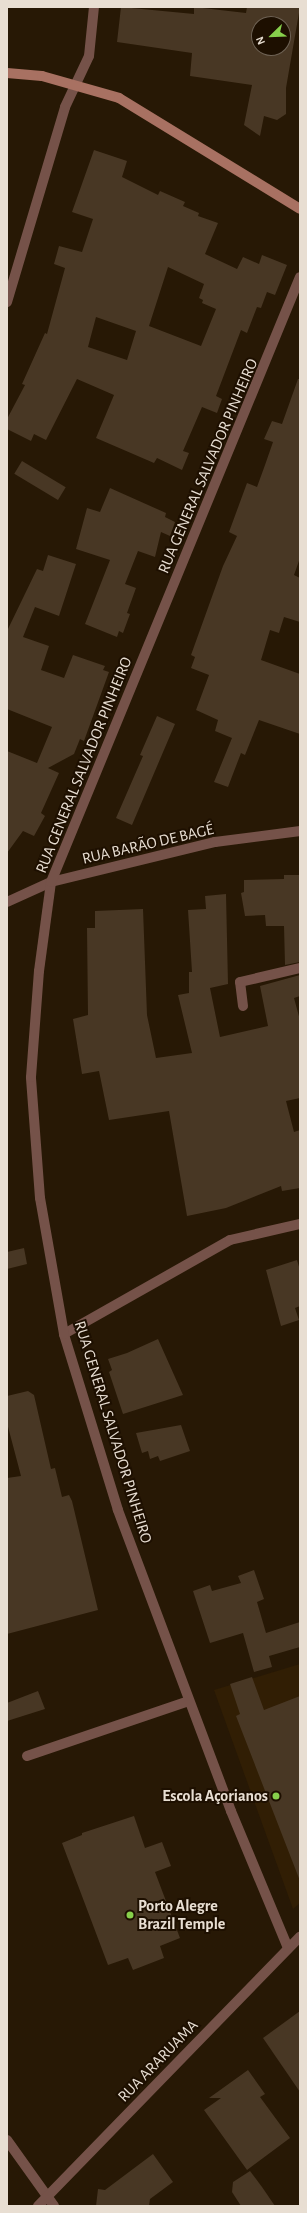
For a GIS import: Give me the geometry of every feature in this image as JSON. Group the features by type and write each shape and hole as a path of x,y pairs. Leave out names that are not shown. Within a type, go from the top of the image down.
{"main road":[{"path":"7,73 42,76 77,84 119,98 300,209"}],"street":[{"path":"7,302 66,107 89,56 94,7"},
{"name":"RUA GENERAL SALVADOR PINHEIRO","path":"288,1948 230,1811 118,1510 64,1334 40,1198 31,1077 39,971 51,882 300,277"},
{"name":"RUA BARÃO DE BAGÉ","path":"7,902 51,882 215,842 300,831"},
{"path":"243,1006 240,982 300,968"},
{"path":"64,1334 230,1240 300,1224"},
{"path":"27,1756 189,1701"},
{"name":"RUA ARARUAMA","path":"38,2206 300,1936"},
{"path":"7,2140 54,2206"}],"shaded area":[{"name":"Escola Açorianos","path":"300,1664 300,1903 293,1909 214,1690"}],"building":[{"path":"121,7 194,14 194,7 246,13 247,7 300,7 286,88 286,114 277,120 264,116 260,136 244,125 252,85 190,76 192,53 117,42"},
{"path":"94,150 127,161 122,177 158,195 160,191 185,202 183,206 199,213 198,216 218,223 205,254 237,269 243,257 259,264 262,255 287,265 275,295 267,292 261,308 257,307 247,333 241,330 216,396 222,399 217,413 202,407 183,451 189,453 182,470 157,458 154,463 96,438 114,395 77,379 46,440 34,434 31,441 7,429 7,419 25,385 22,384 45,333 47,334 65,268 54,264 59,246 82,252 93,219 72,212","holes":["168,267 204,284 199,298 203,300 202,303 216,309 201,346 149,326","96,317 136,331 127,360 88,347"]},
{"path":"298,379 300,379 300,558 294,575 300,578 300,622 284,617 279,633 270,630 261,660 300,674 300,734 259,720 245,755 241,753 228,787 214,782 232,738 215,731 218,720 196,710 209,675 191,668 195,657 191,655 223,566 237,536 229,532 247,483 257,487 273,442 264,439 272,421 282,424"},
{"path":"22,461 66,487 58,500 14,474"},
{"path":"110,488 166,513 165,517 175,522 170,536 161,532 155,557 138,551 125,584 136,588 127,613 130,614 123,633 119,631 117,637 85,624 110,560 76,549 87,508 100,512"},
{"path":"48,555 76,564 59,616 35,607 23,637 49,646 41,670 64,678 73,655 105,666 103,670 109,672 84,741 80,739 74,754 48,768 59,773 41,813 45,816 34,836 23,831 7,853 7,751 37,763 52,727 7,709 7,631 37,569 43,571"},
{"path":"157,716 175,724 132,825 116,818 143,756 140,755"},
{"path":"284,875 300,875 300,962 285,965 284,926 266,926 265,915 245,916 241,893 244,892 244,880 284,879"},
{"path":"226,894 228,984 210,988 220,1037 268,1026 260,986 300,975 300,996 294,998 300,1020 300,1098 286,1101 294,1132 300,1130 300,1188 282,1191 281,1186 226,1208 187,1216 169,1111 109,1120 99,1071 82,1074 73,1019 88,1015 87,928 95,928 95,911 143,909 147,1015 156,1058 192,1053 178,995 189,993 189,972 192,972 188,910 206,909 205,896"},
{"path":"24,1248 27,1264 7,1269 7,1252"},
{"path":"297,1260 300,1270 300,1306 295,1308 299,1320 281,1326 266,1270"},
{"path":"158,1339 183,1395 123,1414 109,1372 112,1370 108,1359 127,1353"},
{"path":"28,1391 34,1395 51,1469 55,1468 62,1497 69,1495 72,1501 98,1610 7,1634 7,1478 21,1476 7,1423 7,1396"},
{"path":"181,1425 190,1451 160,1461 158,1456 150,1459 148,1451 142,1453 136,1433"},
{"path":"254,1570 264,1599 257,1602 266,1633 300,1622 300,1647 269,1656 272,1667 254,1672 243,1633 210,1643 193,1591 210,1585 212,1591 241,1583 238,1576"},
{"path":"252,1677 264,1710 300,1696 300,1881 236,1716 240,1714 230,1684"},
{"path":"38,1691 45,1709 7,1721 7,1703"},
{"name":"Porto Alegre Brazil Temple","path":"134,1816 145,1848 162,1842 171,1866 155,1872 180,1938 160,1946 164,1958 133,1970 128,1958 108,1965 62,1843 82,1835 82,1833"},
{"path":"300,2011 300,2092 263,2038"},
{"path":"248,2070 265,2094 260,2097 290,2138 247,2170 204,2110 221,2098 209,2098"},
{"path":"153,2154 173,2182 150,2199 149,2206 96,2206 98,2189 105,2190"},
{"path":"250,2171 275,2206 241,2206 232,2192 233,2182"}],"place":[{"name":"Escola Açorianos","path":"276,1796"},
{"name":"Porto Alegre Brazil Temple","path":"130,1915"}]}
